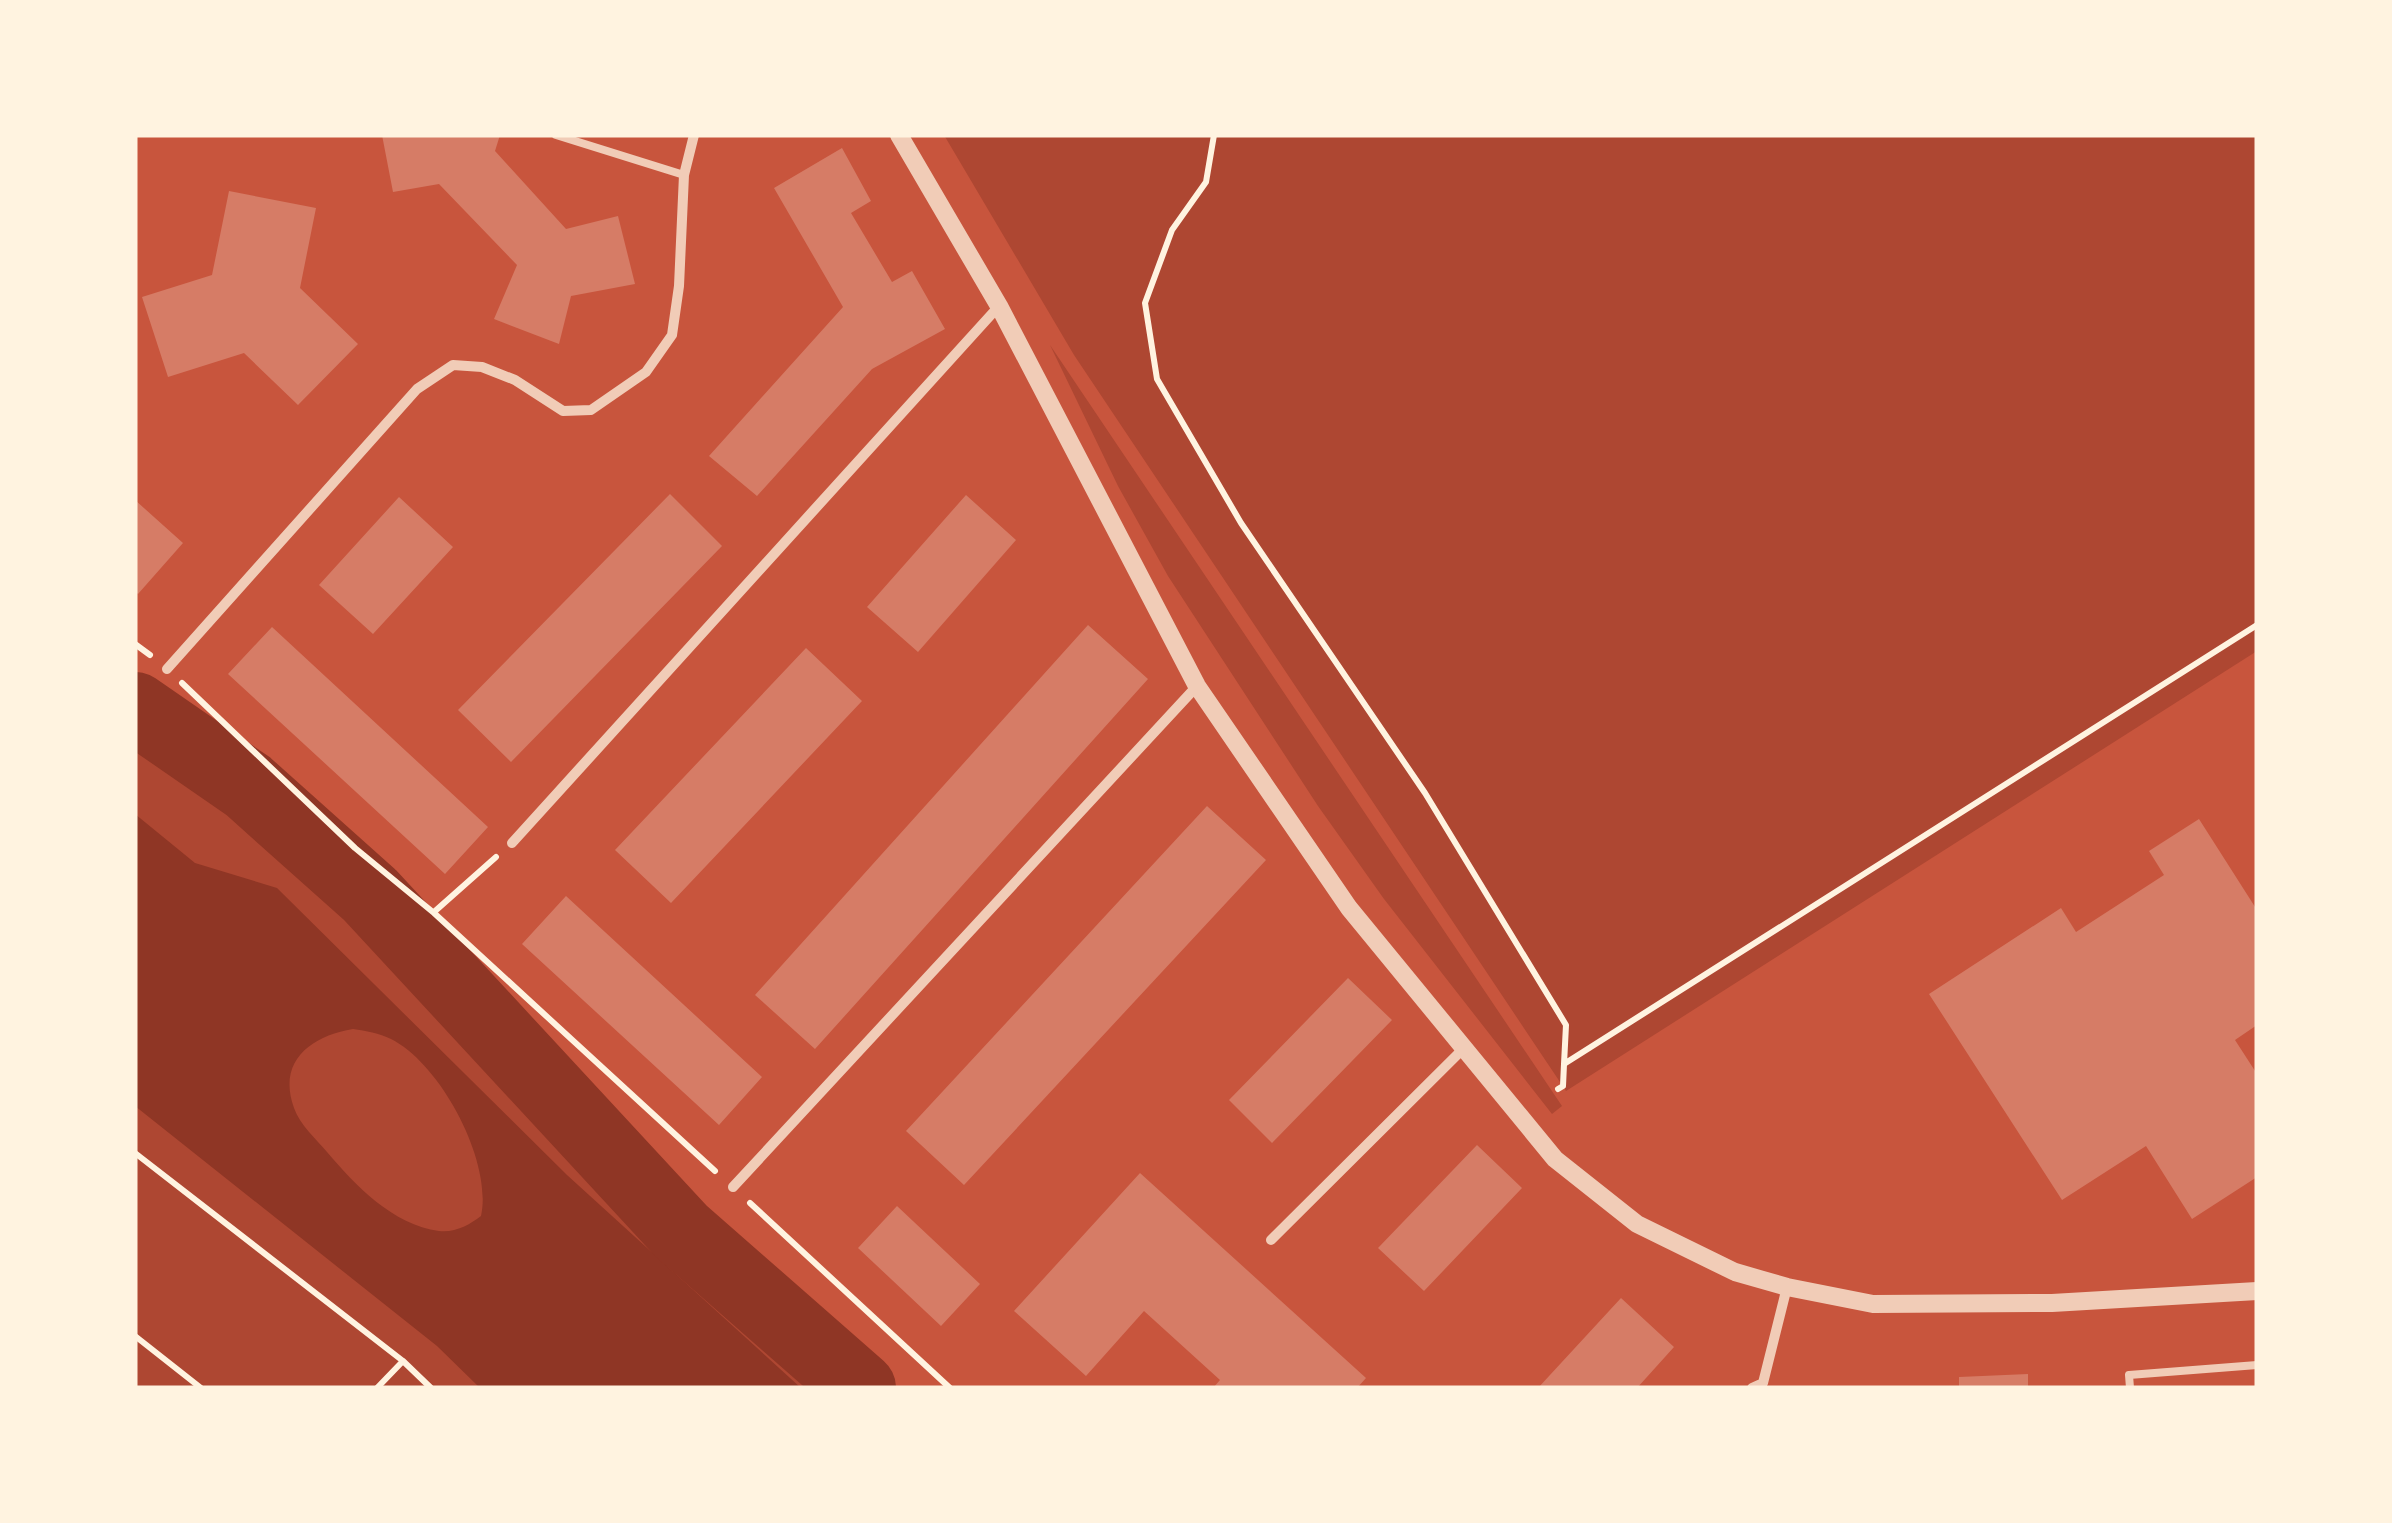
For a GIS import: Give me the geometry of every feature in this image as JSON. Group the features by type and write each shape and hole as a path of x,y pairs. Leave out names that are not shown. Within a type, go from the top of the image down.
{"street":[{"path":"167,669 416,389 453,365 482,368 516,380 563,411 591,410 646,372 672,335 679,286 684,175 694,135"},
{"path":"899,135 999,306 1197,686 1349,908 1462,1050 1555,1158 1636,1224 1735,1272 1874,1304 2052,1303 2257,1290"},
{"path":"512,843 999,306"},
{"path":"733,1187 1197,686"},
{"path":"1271,1240 1462,1050"},
{"path":"1761,1386 1787,1287"}],"lane":[{"path":"556,135 684,175"},
{"path":"2130,1388 2129,1375 2257,1365"}],"path":[{"path":"1214,135 1206,182 1172,230 1145,303 1157,379 1241,523 1425,794 1566,1026 1563,1086 1558,1089"},
{"path":"1564,1064 2257,624"},
{"path":"135,644 167,669 355,848 434,913 950,1388"},
{"path":"434,913 512,843"},
{"path":"135,1153 403,1361 430,1388"},
{"path":"135,1336 201,1388"},
{"path":"377,1388 403,1361"}],"shaded area":[{"path":"944,135 2257,135 2257,651 1566,1091 1074,355"},
{"path":"1050,345 1562,1106 1552,1114 1384,899 1318,806 1168,576 1118,486"},
{"path":"135,741 235,818 265,827 309,865 603,1185 814,1388 135,1388"},
{"path":"135,814 195,863 277,888 567,1175 801,1388 480,1388 437,1346 135,1106","holes":["353,1029 386,1037 410,1052 445,1092 471,1143 479,1169 481,1216 472,1222 456,1230 439,1231 406,1221 376,1202 300,1120 290,1091 294,1064 311,1045"]}],"building":[{"path":"382,135 500,135 495,151 566,229 618,216 635,284 571,296 559,344 494,319 517,265 439,184 393,192"},
{"path":"842,148 871,201 851,213 892,282 912,271 945,329 872,369 757,496 709,456 843,307 774,188"},
{"path":"229,191 316,208 300,288 358,344 298,405 244,353 168,377 142,297 212,275"},
{"path":"670,494 722,546 511,762 458,710"},
{"path":"966,495 1016,540 918,652 867,607"},
{"path":"399,497 453,547 373,634 319,585"},
{"path":"135,500 183,543 138,594 135,591"},
{"path":"1088,625 1148,679 815,1049 755,995"},
{"path":"272,627 488,827 445,874 228,674"},
{"path":"806,648 862,701 671,903 615,850"},
{"path":"1207,806 1266,860 964,1185 906,1131"},
{"path":"2199,819 2257,910 2257,1025 2235,1040 2257,1074 2257,1177 2192,1219 2146,1146 2062,1200 1929,994 2061,908 2076,932 2164,875 2149,851"},
{"path":"566,896 762,1077 719,1125 522,944"},
{"path":"1348,978 1392,1020 1272,1143 1229,1100"},
{"path":"1477,1145 1522,1188 1424,1291 1378,1248"},
{"path":"1140,1173 1366,1378 1357,1388 1213,1388 1220,1380 1144,1311 1086,1376 1014,1311"},
{"path":"897,1206 980,1284 941,1326 858,1248"},
{"path":"1621,1298 1674,1347 1637,1388 1538,1388"},
{"path":"2028,1374 2028,1388 1959,1388 1959,1377"}],"waterway":[{"path":"135,708 248,786 370,895 681,1231 860,1388"}]}
